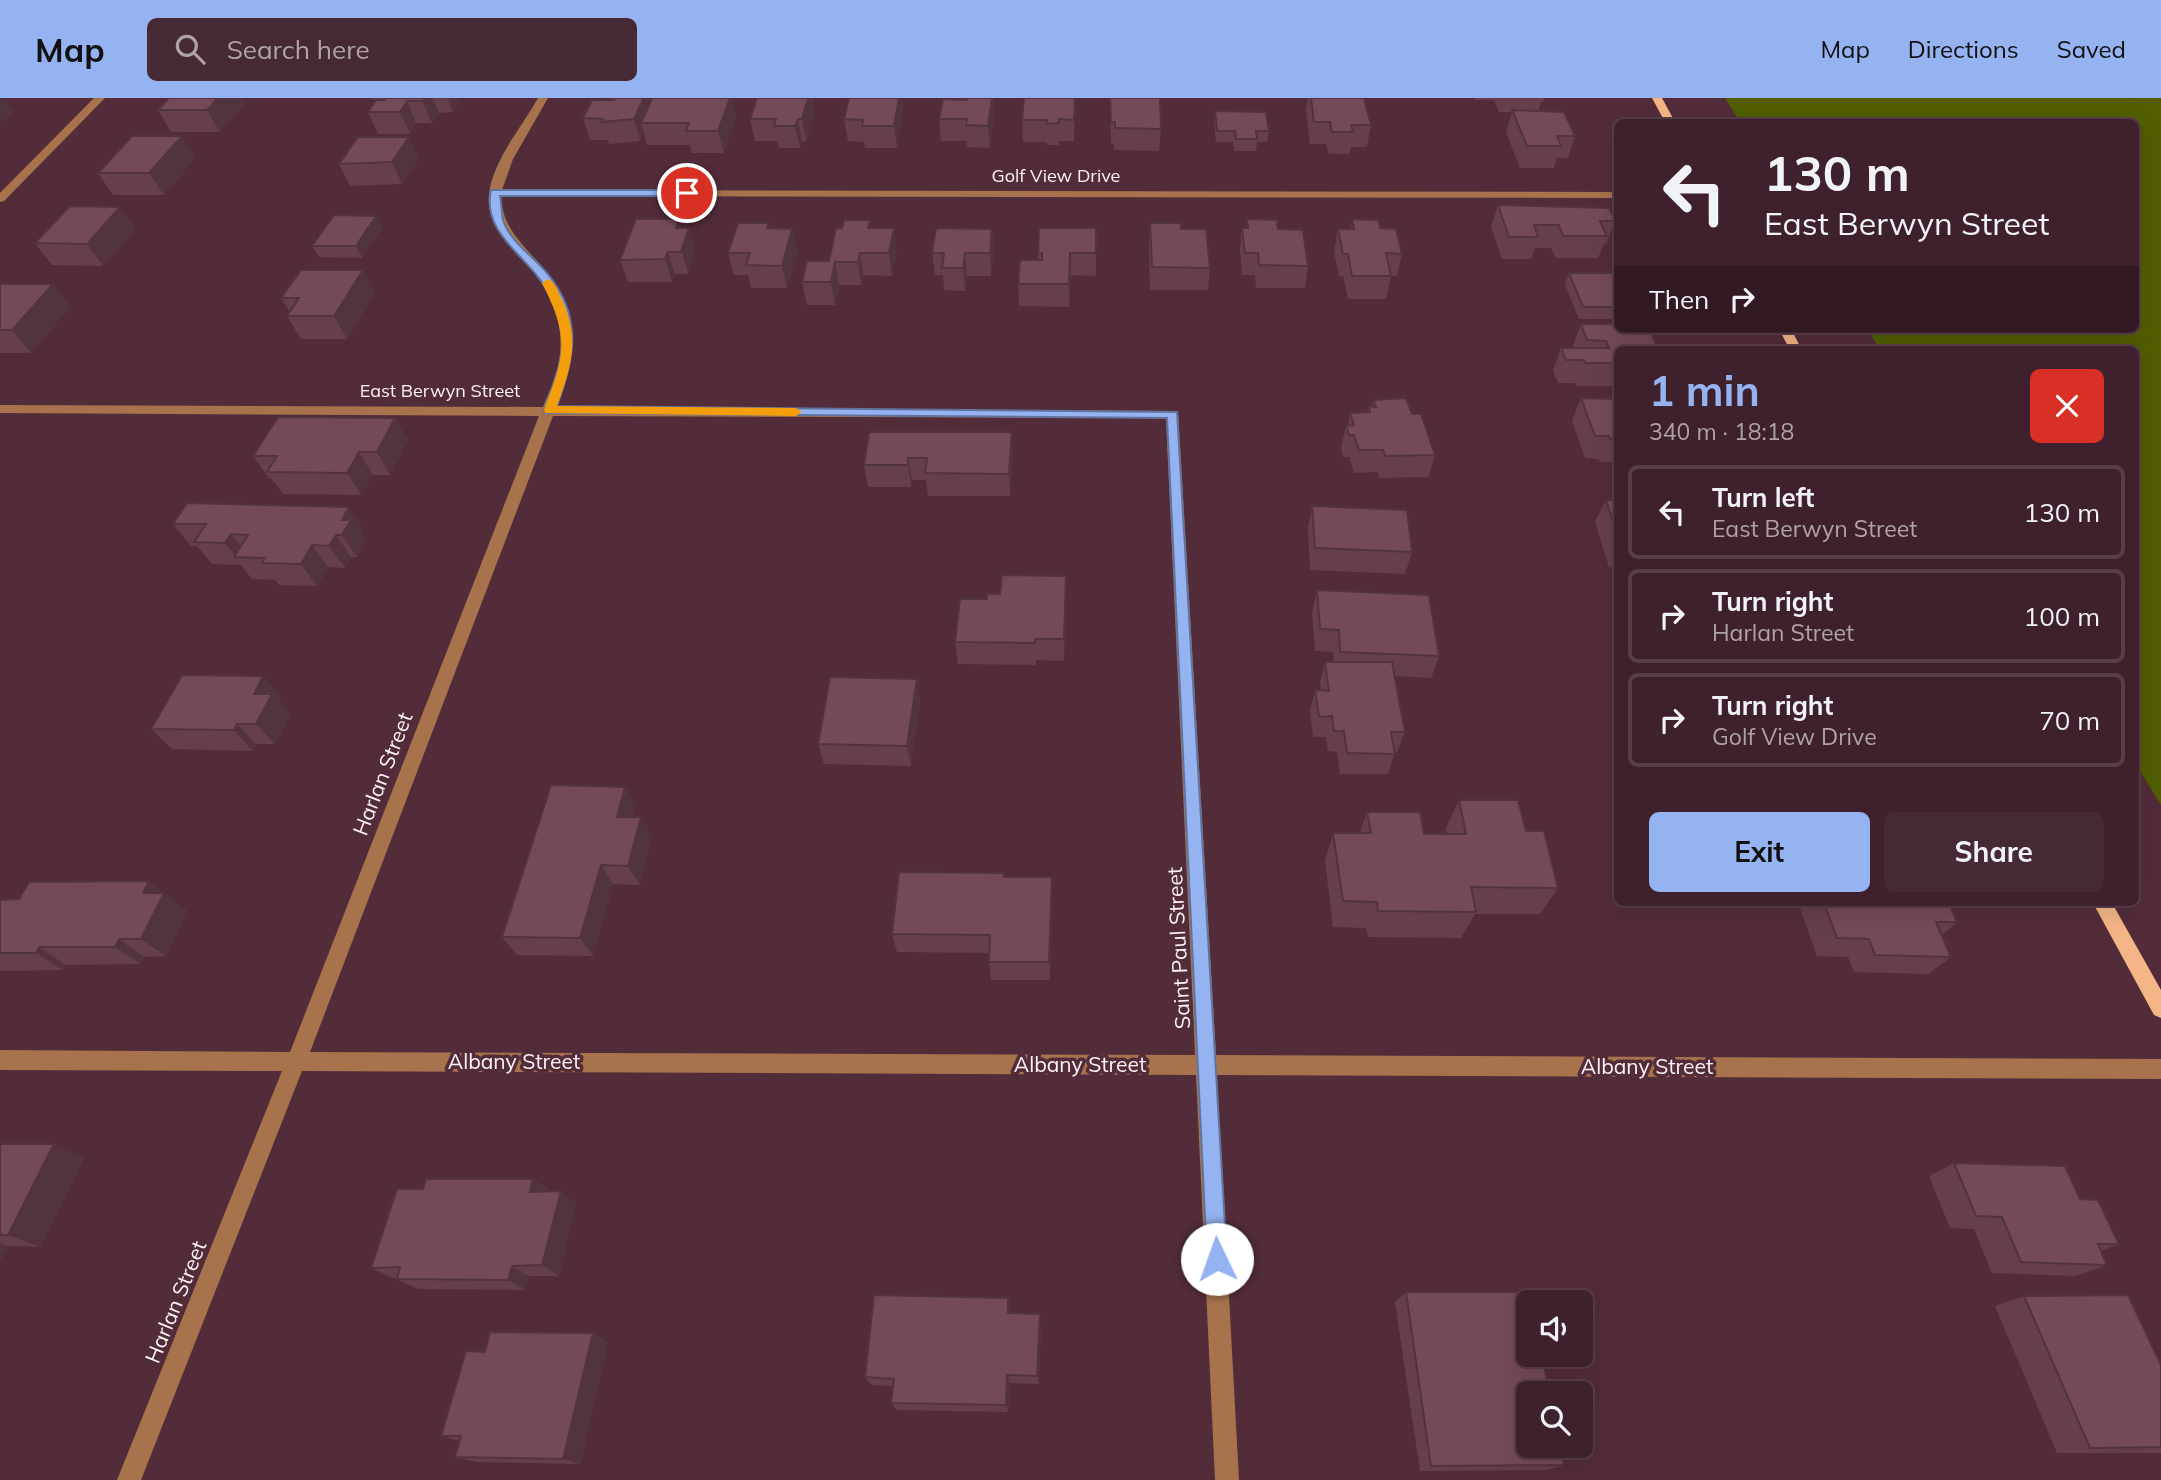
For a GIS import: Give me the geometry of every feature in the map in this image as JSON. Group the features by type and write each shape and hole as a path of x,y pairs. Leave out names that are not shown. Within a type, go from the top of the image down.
{"main road":[{"path":"1657,98 1668,119"},
{"path":"2104,906 2161,1009"}],"street":[{"path":"0,199 100,98"},
{"path":"495,193 501,174 543,98"},
{"name":"Golf View Drive","path":"495,193 1614,195"},
{"name":"Harlan Street","path":"129,1480 296,1061 565,370 569,340 556,296 543,275 513,244 499,223 495,193"},
{"name":"East Berwyn Street","path":"0,409 1173,414"},
{"name":"Saint Paul Street","path":"1173,414 1227,1480"},
{"name":"Albany Street","path":"0,1060 2161,1069"}],"green space":[{"path":"1725,98 2161,98 2161,805 2139,769 2139,346 1878,346 1869,333 2139,333 2139,119 1738,119"}],"building":[{"path":"169,98 218,98 207,110 158,110"},
{"path":"425,98 422,101 407,101 400,112 368,112 376,100"},
{"path":"644,98 634,119 602,122 603,119 583,118 592,100"},
{"path":"652,98 730,98 718,131 686,131 689,123 641,123"},
{"path":"757,98 808,98 802,119 798,119 795,126 774,126 776,119 750,119"},
{"path":"849,98 899,98 894,126 862,126 863,120 844,119"},
{"path":"992,98 988,126 966,125 967,119 939,119 943,99"},
{"path":"1024,98 1075,98 1074,120 1059,119 1059,123 1047,124 1047,120 1022,120"},
{"path":"1110,98 1160,98 1161,129 1115,128 1115,122 1111,122"},
{"path":"1311,98 1364,98 1371,125 1351,125 1353,132 1332,132 1330,122 1314,122"},
{"path":"1512,110 1564,112 1575,136 1557,136 1561,146 1527,146"},
{"path":"1215,111 1266,112 1269,131 1256,131 1257,139 1236,139 1235,131 1217,131"},
{"path":"132,136 182,136 149,173 98,173"},
{"path":"358,137 409,137 392,162 339,164"},
{"path":"1498,205 1609,208 1614,219 1614,221 1600,221 1607,236 1563,236 1559,225 1534,225 1538,237 1509,237"},
{"path":"70,206 120,207 87,244 35,243"},
{"path":"334,215 376,216 356,246 312,246"},
{"path":"636,219 678,219 676,228 689,228 681,252 668,252 665,259 620,260"},
{"path":"1247,219 1277,220 1278,229 1303,230 1308,266 1259,265 1258,253 1245,253 1242,228 1248,228"},
{"path":"1352,219 1378,220 1380,228 1396,229 1402,254 1386,253 1391,276 1352,276 1348,254 1343,254 1338,229 1354,229"},
{"path":"844,220 870,220 868,228 894,228 889,253 860,253 858,262 835,262 831,282 802,282 807,261 829,261 836,228 842,228"},
{"path":"738,223 769,223 767,228 792,229 782,266 746,265 750,253 728,253"},
{"path":"1150,223 1181,223 1181,229 1206,229 1210,268 1152,267"},
{"path":"936,228 992,229 990,253 965,253 963,268 942,268 944,253 932,253"},
{"path":"1039,228 1096,228 1096,253 1070,253 1069,284 1018,284 1020,260 1042,260 1042,253 1038,253"},
{"path":"301,270 363,270 334,316 287,316 299,298 281,298"},
{"path":"1569,273 1614,273 1614,307 1583,307"},
{"path":"0,284 53,284 12,330 0,330"},
{"path":"1581,324 1614,324 1614,333 1651,333 1657,346 1614,346 1614,363 1566,360 1561,348 1609,348 1606,341 1587,340"},
{"path":"1406,398 1412,414 1421,414 1435,455 1385,456 1383,450 1359,450 1354,435 1349,435 1346,426 1354,425 1350,413 1370,412 1369,406 1376,407 1373,400"},
{"path":"1581,398 1614,399 1614,439 1609,436 1595,436"},
{"path":"278,417 395,418 377,452 359,452 347,473 267,472 277,456 253,456"},
{"path":"869,432 1012,432 1009,474 925,473 927,458 908,458 908,465 864,465"},
{"path":"1606,500 1614,500 1614,525"},
{"path":"187,503 349,507 342,520 351,520 342,535 336,535 329,546 312,545 301,564 262,563 265,558 234,557 248,535 231,534 225,543 194,542 206,524 173,524"},
{"path":"1312,506 1407,510 1412,552 1315,548"},
{"path":"1002,575 1066,576 1064,639 1035,639 1035,643 955,642 960,599 987,599 987,594 1000,594"},
{"path":"1317,590 1429,595 1439,656 1340,652 1339,630 1320,629"},
{"path":"1325,662 1392,662 1405,732 1391,732 1395,754 1347,753 1344,731 1334,731 1332,716 1319,717 1315,690 1329,691"},
{"path":"182,675 263,676 254,694 272,694 256,724 237,724 234,730 151,729"},
{"path":"830,677 917,679 907,746 818,744"},
{"path":"551,785 625,787 617,817 641,817 628,866 601,865 580,938 502,937"},
{"path":"1459,800 1518,800 1526,831 1544,831 1558,888 1471,887 1476,912 1378,911 1377,902 1343,901 1333,833 1371,833 1367,812 1420,812 1424,834 1466,834"},
{"path":"899,872 1004,873 1004,877 1052,877 1049,962 989,962 990,935 892,934"},
{"path":"149,881 143,893 164,893 141,939 119,939 115,947 39,947 36,953 0,953 0,900 19,899 29,882"},
{"path":"1825,906 1950,906 1957,922 1936,922 1951,957 1875,955 1869,939 1837,938"},
{"path":"0,1144 54,1144 8,1235 0,1235"},
{"path":"1954,1163 2065,1166 2080,1199 2098,1200 2119,1244 2098,1244 2107,1265 2021,1262 2002,1217 1976,1216"},
{"path":"426,1179 533,1179 530,1192 561,1191 542,1265 512,1266 508,1280 397,1279 400,1267 371,1268 397,1189 423,1189"},
{"path":"1406,1292 1516,1292 1516,1367 1544,1367 1547,1381 1516,1381 1516,1458 1563,1458 1564,1465 1431,1466"},
{"path":"874,1295 1008,1298 1008,1313 1040,1314 1037,1376 1007,1375 1006,1405 891,1403 894,1379 865,1377"},
{"path":"2128,1295 2161,1365 2161,1447 2090,1448 2024,1296"},
{"path":"490,1332 593,1333 563,1459 455,1457 461,1436 441,1436 466,1351 485,1352"}],"slow traffic":[{"path":"548,283 561,309 569,340 565,370 550,410 796,412"}],"route":[{"path":"687,193 495,193 499,223 507,237 543,275 556,296 566,324 569,340 565,370 550,410 1173,414 1217,1259"}]}
